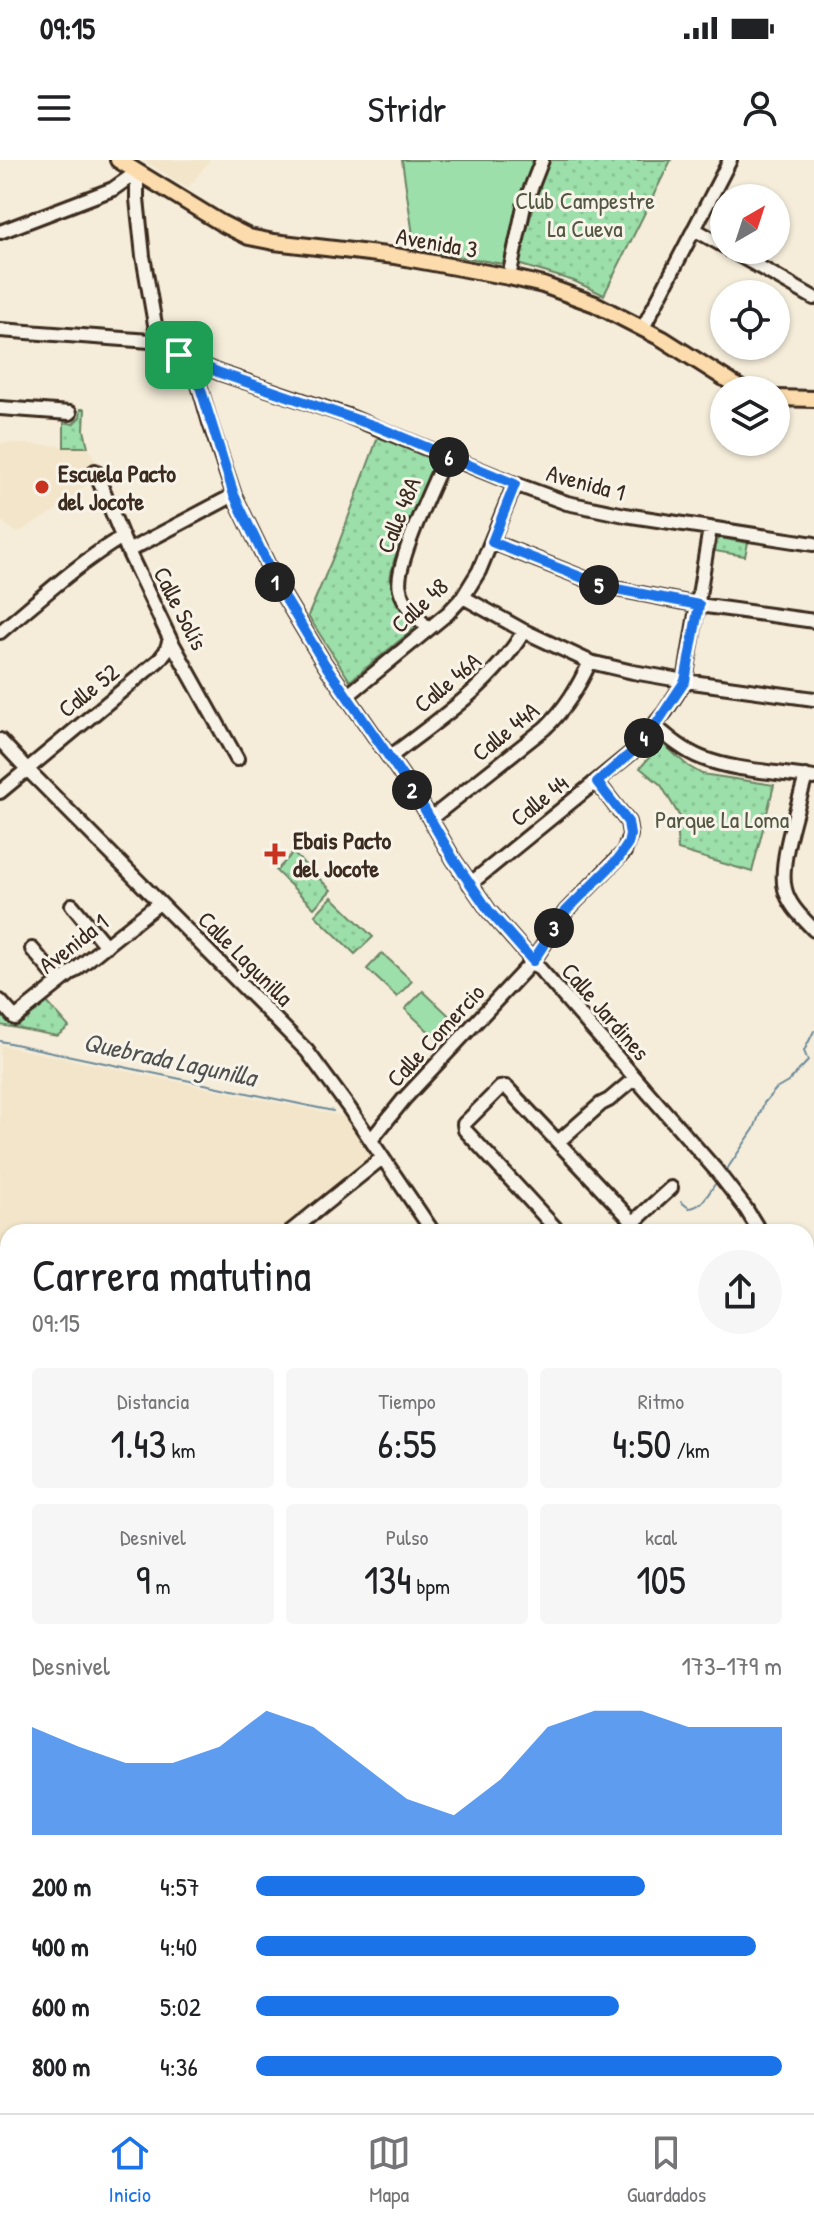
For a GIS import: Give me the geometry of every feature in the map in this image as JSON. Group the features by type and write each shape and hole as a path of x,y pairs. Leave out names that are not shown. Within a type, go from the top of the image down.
{"main road":[{"name":"Avenida 3","path":"118,160 249,237 395,256 543,285 595,304 643,328 720,376"},
{"path":"790,398 814,399"}],"street":[{"path":"509,277 524,206 542,160"},
{"path":"643,328 730,160"},
{"path":"0,232 113,189 137,172"},
{"path":"137,172 139,214 154,323 164,342"},
{"path":"694,229 710,238"},
{"path":"754,264 814,298"},
{"path":"0,330 164,342"},
{"name":"Calle Jardines","path":"164,342 191,366 202,391 234,495 279,588 324,663 390,757 470,884 489,911 734,1192 755,1224"},
{"name":"Avenida 1","path":"179,355 220,373 348,416 567,503 594,510 814,544"},
{"path":"202,391 207,377 220,373"},
{"path":"0,408 70,413"},
{"name":"Calle 48A","path":"428,629 404,599 398,577 446,455"},
{"name":"Calle Solís","path":"95,471 128,551 170,639 237,759"},
{"name":"Calle 48","path":"347,696 463,597 479,571 515,484"},
{"path":"128,551 234,495"},
{"name":"Calle 44","path":"470,884 631,753 655,726 685,681 710,528"},
{"path":"0,632 96,553 122,537"},
{"path":"492,542 606,587 699,605 814,621"},
{"path":"463,597 524,631 590,662 685,681 814,699"},
{"name":"Calle 46A","path":"390,757 494,673 524,631"},
{"name":"Calle 52","path":"0,792 159,660 170,639"},
{"name":"Calle 44A","path":"430,819 559,715 578,688 590,662"},
{"path":"655,726 682,748 702,758 722,764 810,777 785,861 784,887 788,900 814,930"},
{"name":"Calle Lagunilla","path":"0,740 307,1051 427,1224"},
{"name":"Calle Comercio","path":"371,1140 404,1099 533,961 566,911 624,852 630,827 597,782"},
{"name":"Avenida 1","path":"0,1001 15,1018 159,903"},
{"path":"72,905 106,946"},
{"path":"32,949 60,982"},
{"path":"558,1142 633,1076"},
{"path":"551,1224 464,1128 464,1124 500,1088 509,1090 633,1222 671,1188"},
{"path":"300,1224 382,1158"}],"shaded area":[{"path":"143,160 210,160 188,188"},
{"name":"Escuela Pacto del Jocote","path":"0,443 88,447 96,461 84,467 90,482 53,512 17,533 0,520"},
{"path":"0,1045 347,1117 374,1157 290,1224 0,1224"}],"green space":[{"path":"402,160 536,160 519,199 503,264 415,249"},
{"name":"Club Campestre La Cueva","path":"548,160 671,160 604,295 517,261"},
{"path":"81,409 85,409 84,430 88,447 64,447 64,422 73,424 80,417"},
{"path":"378,437 436,461 394,560 390,578 394,597 415,628 350,681 308,616"},
{"path":"720,538 748,543 745,556 715,551"},
{"name":"Parque La Loma","path":"662,743 702,774 774,785 752,872 678,850 676,822 680,817 661,785 640,768"},
{"path":"293,853 331,890 314,908 276,871"},
{"path":"332,897 373,937 355,954 315,915"},
{"path":"382,953 412,981 397,997 367,969"},
{"path":"423,991 457,1023 440,1042 405,1009"},
{"path":"46,1001 69,1027 57,1036 0,1025 0,1006 16,1025"}],"waterway":[{"name":"Quebrada Lagunilla","path":"725,1172 754,1129 764,1103 808,1061 804,1051 814,1031"},
{"name":"Quebrada Lagunilla","path":"0,1041 333,1111"},
{"name":"Quebrada Lagunilla","path":"681,1202 689,1208 698,1205 716,1183"}],"place":[{"name":"Escuela Pacto del Jocote","path":"42,487"},
{"name":"Ebais Pacto del Jocote","path":"275,854"}],"route":[{"path":"179,355 220,373 378,427 515,484 492,542 588,582 699,605 685,681 655,726 631,753 597,782 628,822 628,844 618,859 566,911 533,961 470,884 421,803 299,623 234,495 196,374 179,355"}]}
